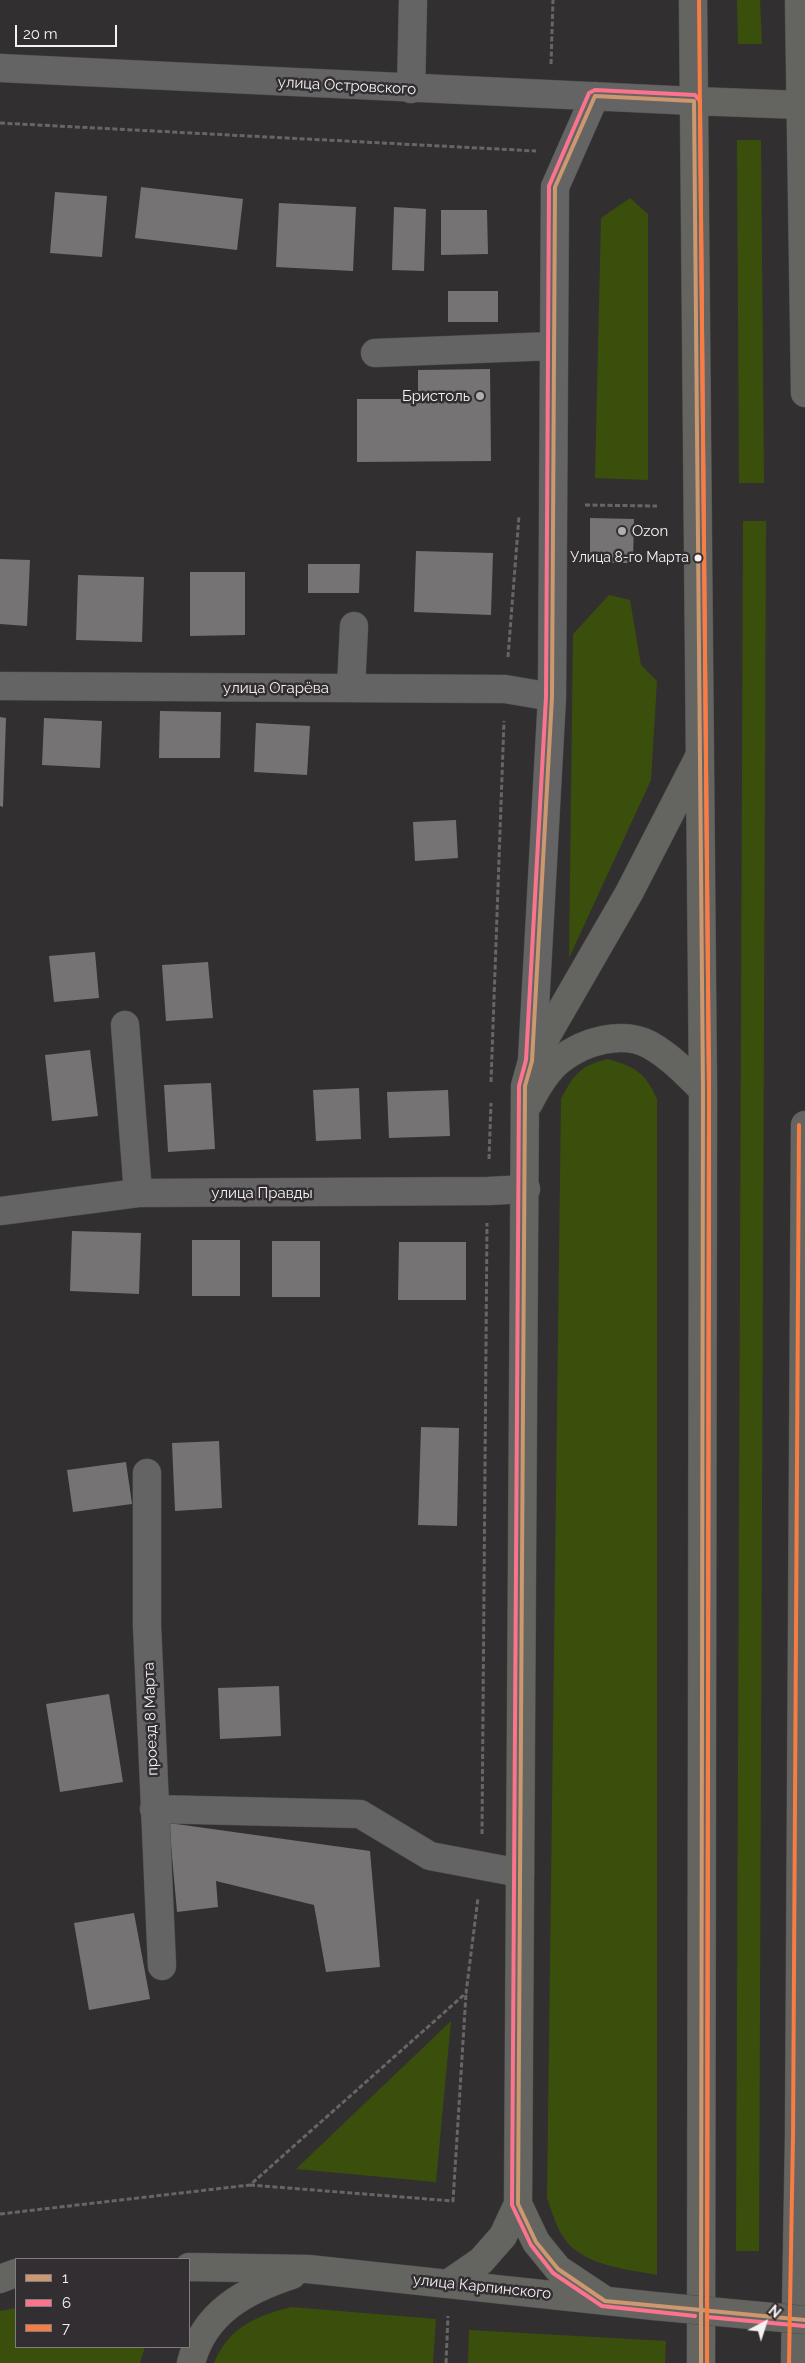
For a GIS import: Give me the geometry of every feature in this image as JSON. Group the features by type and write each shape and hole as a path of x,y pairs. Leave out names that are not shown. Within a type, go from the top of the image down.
{"main road":[{"path":"693,0 704,1090 700,2363"},
{"path":"799,0 805,393"},
{"path":"694,101 801,105"},
{"path":"449,2295 482,2262 503,2236 518,2204 526,1188 525,1086 532,1061 629,893 701,753"},
{"path":"526,1109 539,1083 560,1060 591,1042 623,1037 649,1044 674,1062 704,1090"},
{"path":"795,2363 799,2137 805,1125"},
{"path":"518,2204 536,2242 558,2269 605,2301"},
{"name":"улица Карпинского","path":"190,2267 308,2269 449,2295 605,2301 805,2320"},
{"path":"191,2363 196,2345 219,2312 262,2285 308,2269"},
{"path":"0,2279 15,2273"}],"street":[{"path":"411,89 413,0"},
{"name":"улица Островского","path":"0,68 694,101"},
{"path":"532,1061 552,697 555,187 595,96"},
{"path":"375,353 553,346"},
{"path":"351,688 354,626"},
{"name":"улица Огарёва","path":"0,686 505,689 552,697"},
{"path":"125,1025 138,1194"},
{"name":"улица Правды","path":"0,1212 138,1194 488,1191 526,1188"},
{"name":"проезд 8 Марта","path":"147,1473 147,1625 162,1966"},
{"path":"154,1809 360,1814 430,1856 520,1873"}],"path":[{"path":"550,95 554,0"},
{"path":"0,123 536,151 536,161"},
{"path":"577,504 657,506"},
{"path":"491,1083 505,689 520,511"},
{"path":"0,2214 250,2185 453,2202 466,1993 481,1867 488,1191 491,1102"},
{"path":"250,2185 466,1993"},
{"path":"446,2363 449,2295"}],"green space":[{"path":"737,0 760,0 762,44 738,44"},
{"path":"737,140 761,140 764,483 739,483"},
{"path":"630,198 648,214 648,480 595,478 601,218"},
{"path":"743,521 766,521 759,2251 736,2251"},
{"path":"609,595 630,600 641,665 657,681 651,780 569,958 573,634"},
{"path":"608,1059 638,1072 648,1082 657,1099 657,2275 606,2265 582,2255 561,2234 547,2198 561,1099 579,1072 591,1064"},
{"path":"451,2021 436,2182 296,2169"},
{"path":"291,2307 436,2319 433,2363 214,2363 227,2340 245,2325 266,2314"},
{"path":"15,2308 15,2348 145,2348 140,2363 0,2363 0,2311"},
{"path":"469,2330 666,2341 665,2363 468,2363"}],"building":[{"path":"141,187 243,199 237,250 135,238"},
{"path":"55,192 107,196 102,257 50,253"},
{"path":"279,203 356,207 353,271 276,267"},
{"path":"394,207 426,209 424,271 392,270"},
{"path":"441,210 487,210 488,254 441,255"},
{"path":"448,291 498,291 498,322 448,322"},
{"path":"490,369 491,461 357,462 357,399 418,399 418,370"},
{"path":"590,518 634,519 633,563 590,563"},
{"path":"416,551 493,553 491,615 414,612"},
{"path":"0,559 30,560 27,626 0,624"},
{"path":"308,564 360,564 359,593 308,593"},
{"path":"190,572 245,572 245,635 190,636"},
{"path":"78,575 144,577 142,642 76,640"},
{"path":"160,711 221,712 220,758 159,758"},
{"path":"0,717 6,718 3,807 0,806"},
{"path":"44,718 102,721 100,768 42,765"},
{"path":"256,723 310,726 307,775 254,772"},
{"path":"456,820 458,858 415,861 413,822"},
{"path":"95,952 99,998 54,1002 49,956"},
{"path":"208,962 213,1018 166,1021 162,965"},
{"path":"90,1050 98,1116 52,1121 45,1055"},
{"path":"211,1083 215,1149 168,1152 164,1085"},
{"path":"359,1088 361,1139 316,1141 313,1090"},
{"path":"448,1090 450,1136 389,1138 387,1092"},
{"path":"72,1231 141,1233 139,1294 70,1291"},
{"path":"192,1240 240,1240 240,1296 192,1296"},
{"path":"272,1241 320,1241 320,1297 272,1297"},
{"path":"399,1242 466,1242 466,1300 398,1300"},
{"path":"421,1427 459,1428 457,1526 418,1525"},
{"path":"219,1441 222,1508 175,1511 172,1443"},
{"path":"126,1462 132,1504 73,1512 67,1470"},
{"path":"279,1686 281,1736 220,1739 218,1688"},
{"path":"109,1694 123,1782 60,1792 46,1704"},
{"path":"169,1823 370,1851 380,1967 326,1972 314,1905 216,1881 218,1907 177,1912"},
{"path":"134,1913 150,1999 89,2010 74,1923"}],"transit line":[{"name":"7","path":"699,0 709,1090 707,2363"},
{"name":"6","path":"695,2316 602,2306 553,2273 531,2245 512,2205 519,1086 526,1060 546,697 549,186 589,93 595,90 695,95 700,101 709,1090 707,2304"},
{"name":"1","path":"595,96 694,101 703,1090 701,2310 605,2301 558,2269 536,2242 518,2204 525,1086 532,1061 552,697 555,187 595,96"},
{"name":"7","path":"789,2363 793,2137 799,1125"},
{"name":"1","path":"701,2310 701,2363"},
{"name":"1","path":"701,2310 805,2320"},
{"name":"6","path":"707,2363 707,2317 804,2326"}],"place":[{"name":"Бристоль","path":"480,396"},
{"name":"Ozon","path":"622,531"},
{"name":"Улица 8-го Марта","path":"698,558"}]}
